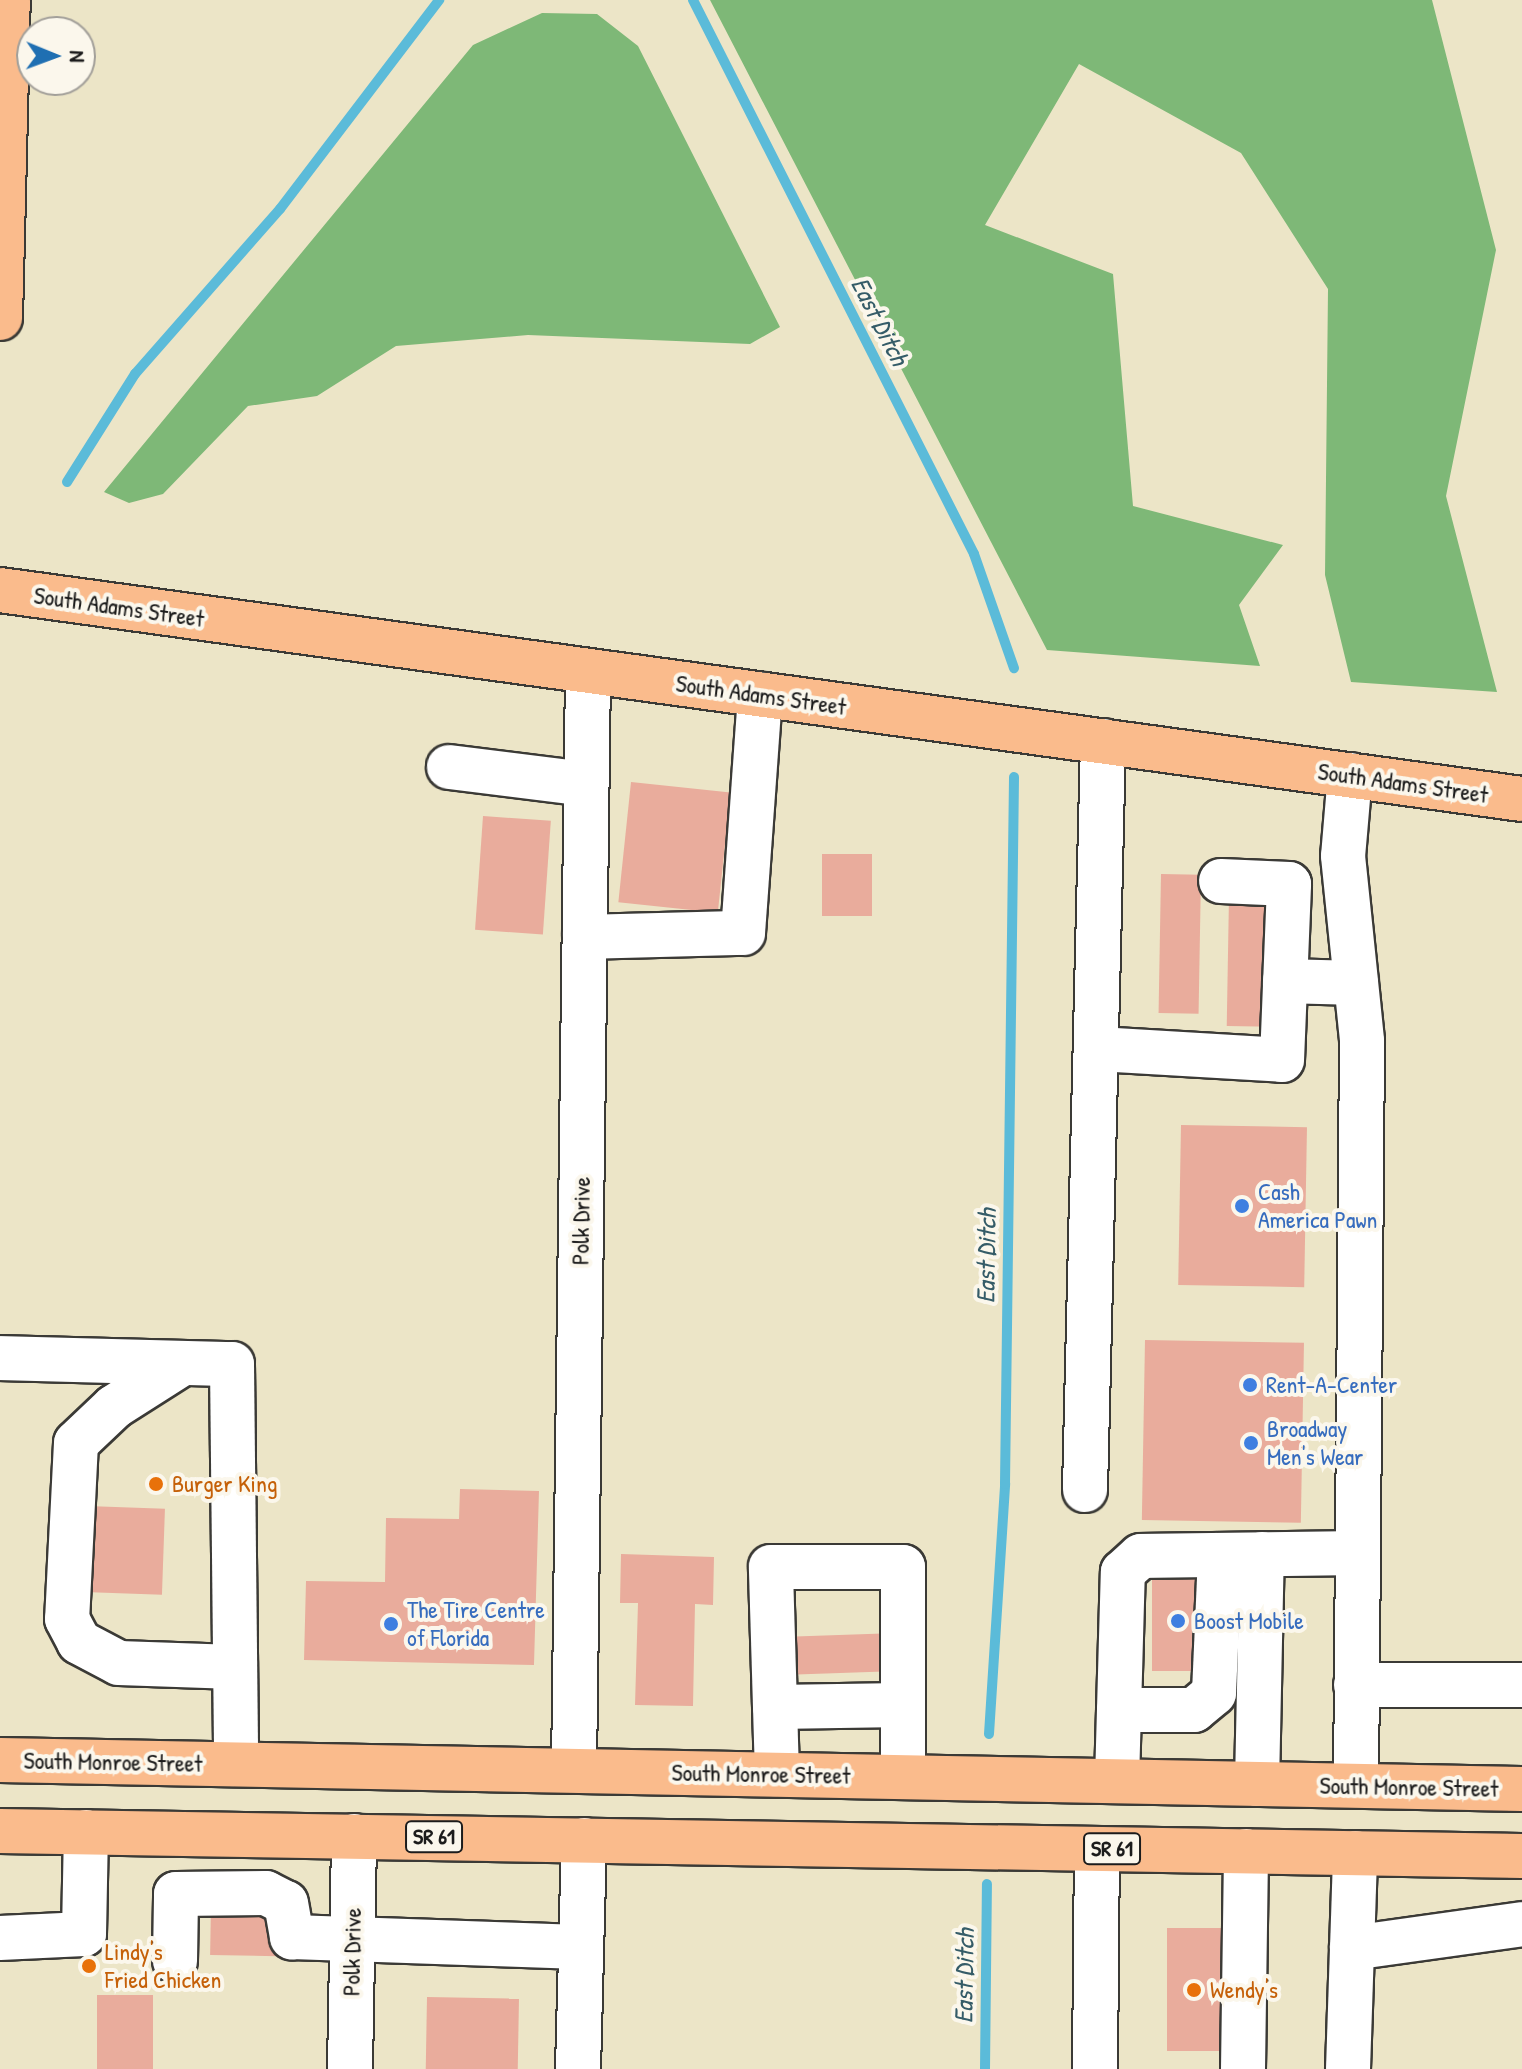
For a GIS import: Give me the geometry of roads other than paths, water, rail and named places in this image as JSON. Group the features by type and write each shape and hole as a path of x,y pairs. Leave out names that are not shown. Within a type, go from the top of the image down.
{"main road":[{"path":"0,318 5,9"},
{"name":"South Adams Street","path":"0,590 1522,799"},
{"name":"South Monroe Street","path":"0,1760 1522,1789"},
{"path":"584,1840 607,1794 642,1772"},
{"path":"1355,1853 1356,1785"},
{"name":"SR 61","path":"0,1831 1522,1856"}],"street":[{"name":"Polk Drive","path":"574,1770 588,672"},
{"path":"585,937 743,933 760,695"},
{"path":"1085,1490 1099,1049 1103,741"},
{"path":"449,767 586,784"},
{"path":"1350,775 1343,856 1356,983 1356,1785"},
{"path":"1099,1049 1282,1060 1289,884 1221,881"},
{"path":"1285,981 1356,983"},
{"path":"0,1358 232,1364 236,1764"},
{"path":"183,1363 114,1407 76,1443 67,1619 79,1642 119,1663 235,1667"},
{"path":"1117,1781 1123,1572 1141,1556 1357,1553"},
{"path":"1118,1720 1194,1710 1214,1693 1241,1554"},
{"path":"1241,1554 1258,1731 1257,1784"},
{"path":"777,1774 771,1567 903,1567 903,1777"},
{"path":"1356,1685 1522,1685"},
{"path":"775,1707 903,1705"},
{"path":"1118,1720 1258,1731"},
{"path":"0,1938 84,1934 86,1832"},
{"path":"192,1833 192,1894"},
{"name":"Polk Drive","path":"350,2069 354,1836"},
{"path":"578,2069 584,1840"},
{"path":"1095,2069 1097,1849"},
{"path":"1243,2069 1246,1851"},
{"path":"1348,2069 1355,1853"},
{"path":"175,1961 176,1894 266,1893 286,1903 292,1937 580,1947"},
{"path":"1352,1948 1522,1924"}],"waterway":[{"path":"67,482 135,374 280,209 439,0"},
{"name":"East Ditch","path":"693,0 974,554 1014,668"},
{"name":"East Ditch","path":"989,1734 1005,1484 1014,777"},
{"name":"East Ditch","path":"985,2069 987,1884"}],"place":[{"name":"Cash America Pawn","path":"1242,1206"},
{"name":"Rent-A-Center","path":"1250,1385"},
{"name":"Broadway Men's Wear","path":"1251,1443"},
{"name":"Burger King","path":"156,1484"},
{"name":"Boost Mobile","path":"1178,1621"},
{"name":"The Tire Centre of Florida","path":"391,1624"},
{"name":"Lindy's Fried Chicken","path":"89,1966"},
{"name":"Wendy's","path":"1194,1990"}]}
